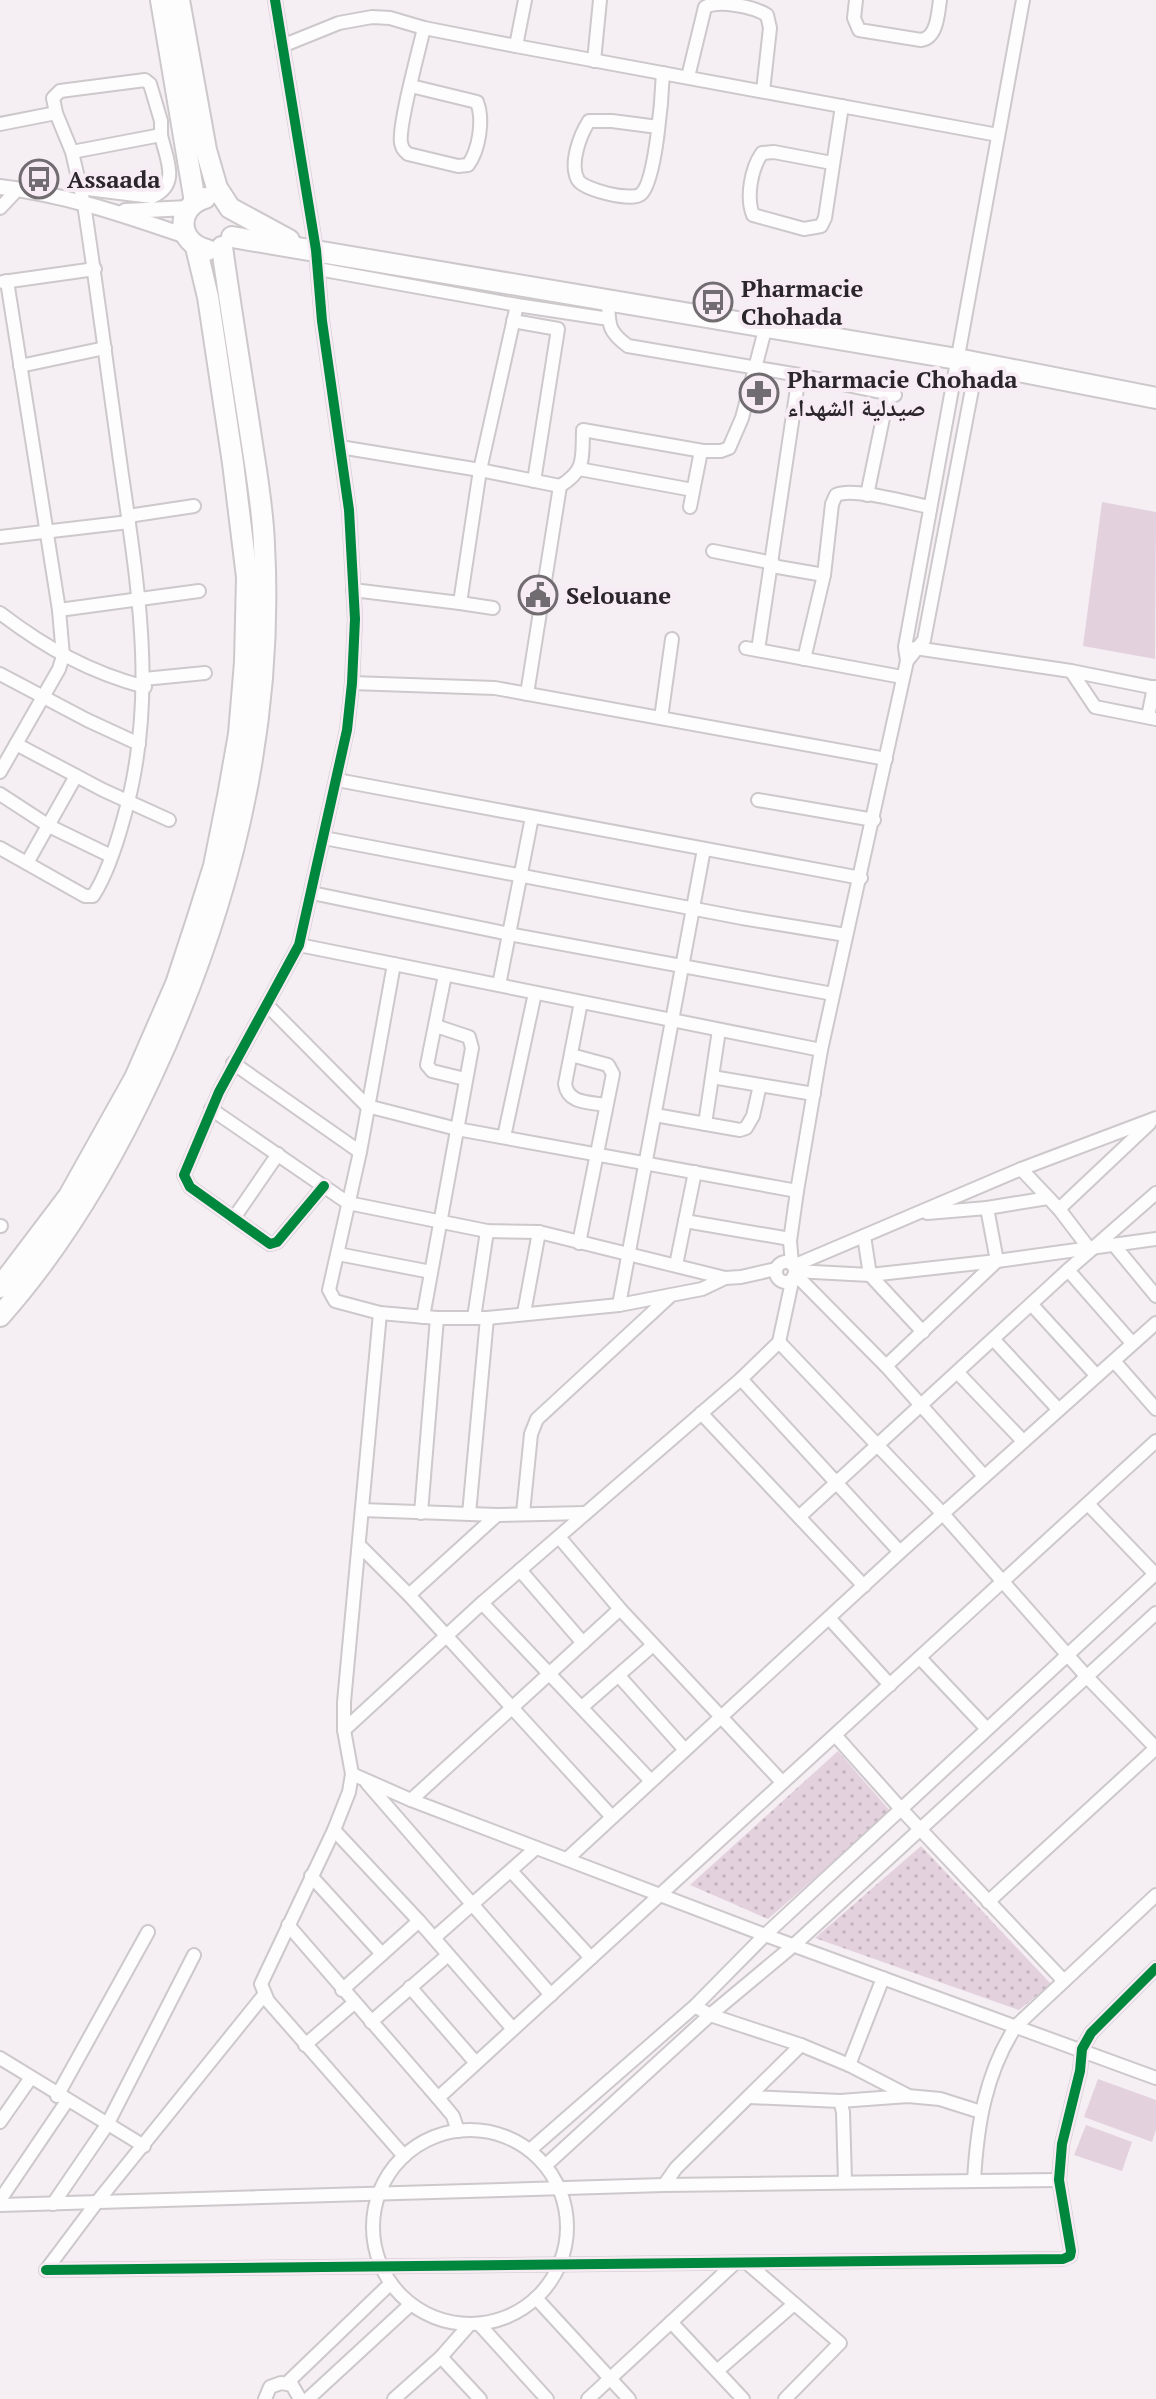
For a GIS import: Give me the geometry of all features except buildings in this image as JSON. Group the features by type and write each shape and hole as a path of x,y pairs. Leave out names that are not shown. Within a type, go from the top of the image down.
{"highway":[{"path":"0,1287 69,1196 135,1078 176,984 214,866 239,734 247,577 208,297 183,222 192,205 161,0"},
{"path":"0,1316 44,1262 83,1205 120,1143 145,1090 179,1016 209,938 251,778 264,656 264,544 227,242 235,222 217,188 206,150 179,0"},
{"path":"192,205 213,198 312,255"},
{"path":"191,242 214,250 227,242 312,255 608,309 766,326 1156,398"}],"street":[{"path":"275,0 349,510 355,619 352,683 337,780 299,945 233,1063 185,1169 185,1180 190,1187 274,1244 324,1186"},
{"path":"516,46 525,0"},
{"path":"594,61 600,0"},
{"path":"856,0 854,18 859,30 921,40 932,35 940,0"},
{"path":"344,1730 482,1603 741,1379 779,1342 789,1304 787,1272 790,1240 821,1050 874,820 902,677 907,661 924,640 938,571 998,135 1023,0"},
{"path":"688,77 705,7 712,3 754,9 767,15 770,28 763,91"},
{"path":"282,46 313,32 358,18 390,18 516,46 998,135"},
{"path":"411,86 477,102 479,131 476,149 468,165 458,166 404,150 400,140 411,86 424,28"},
{"path":"658,127 589,121 575,158 578,180 591,189 626,197 644,192 654,154 658,127 663,73"},
{"path":"0,848 89,897 96,893 129,800 139,744 144,683 139,598 84,204 79,188 72,152 53,98 60,91 145,80 150,84 156,100 169,164 170,178 163,192 152,197 79,188"},
{"path":"832,163 774,152 762,153 751,184 753,215 804,229 821,226 825,218 842,106"},
{"path":"0,124 56,113"},
{"path":"72,152 161,135"},
{"path":"0,187 113,211 191,242"},
{"path":"0,208 18,189"},
{"path":"113,211 192,205"},
{"path":"312,255 517,305 608,309 609,326 617,338 628,346 799,375 892,395 867,495"},
{"path":"0,772 59,669 63,656 59,610 4,282 95,269"},
{"path":"460,603 480,470 517,305"},
{"path":"513,321 558,329 534,481"},
{"path":"340,447 560,486 576,475 579,469 583,430 701,451 721,451 729,448 742,418 766,326"},
{"path":"20,366 105,348"},
{"path":"907,661 905,647 930,507 967,361"},
{"path":"799,375 772,564 752,649 902,677"},
{"path":"690,507 701,451"},
{"path":"579,469 693,490"},
{"path":"527,694 560,486"},
{"path":"804,659 824,575 834,498 844,492 930,507"},
{"path":"0,537 128,519 194,506"},
{"path":"713,551 824,575"},
{"path":"353,590 493,608"},
{"path":"59,610 199,591"},
{"path":"0,613 63,656 115,679 144,683 205,673"},
{"path":"661,718 672,639"},
{"path":"905,647 1071,671 1155,687 1152,718 1095,707 1071,671"},
{"path":"0,674 139,744"},
{"path":"352,683 465,686 527,694 886,759"},
{"path":"0,742 169,820"},
{"path":"27,863 76,776"},
{"path":"337,780 861,878"},
{"path":"0,794 49,826 111,856"},
{"path":"758,800 874,820"},
{"path":"499,985 532,817"},
{"path":"324,838 846,935"},
{"path":"619,1305 704,849"},
{"path":"312,893 509,934 833,994"},
{"path":"299,945 821,1050"},
{"path":"394,964 330,1296 343,1305 380,1313 430,1318 481,1318 619,1305 702,1289 725,1278"},
{"path":"445,975 427,1061 429,1068 465,1079"},
{"path":"504,1137 535,993"},
{"path":"581,1002 565,1084 570,1097 606,1105"},
{"path":"267,1005 367,1106 457,1129 797,1191"},
{"path":"421,1513 431,1272 472,1042 464,1035 436,1026"},
{"path":"705,1124 719,1030"},
{"path":"571,1055 610,1067 613,1074 579,1243"},
{"path":"233,1063 360,1152"},
{"path":"712,1077 814,1094"},
{"path":"655,1115 740,1130 746,1128 753,1116 760,1085"},
{"path":"211,1109 348,1203 487,1231 539,1232 725,1278 787,1272 870,1275 1156,1239"},
{"path":"787,1272 1021,1169 1155,1118"},
{"path":"1059,1209 1155,1118"},
{"path":"234,1218 278,1154"},
{"path":"1021,1169 1093,1246"},
{"path":"676,1265 695,1172"},
{"path":"799,1517 1093,1246 1156,1193"},
{"path":"916,1214 987,1208 1048,1198"},
{"path":"987,1208 997,1261"},
{"path":"685,1221 790,1240"},
{"path":"469,1514 487,1231"},
{"path":"524,1313 539,1232"},
{"path":"864,1236 870,1275 923,1332"},
{"path":"1114,1245 1156,1296"},
{"path":"338,1254 431,1272"},
{"path":"886,1366 997,1261"},
{"path":"1068,1270 1132,1343"},
{"path":"787,1272 886,1366 984,1476"},
{"path":"523,1513 531,1434 537,1419 671,1295"},
{"path":"1032,1305 1096,1375"},
{"path":"380,1313 344,1730 352,1774 349,1792 334,1830 262,1977 261,1990 305,2045 404,2156"},
{"path":"567,1859 900,1552 1156,1323"},
{"path":"994,1340 1058,1409"},
{"path":"779,1342 944,1515 1087,1677 1156,1748 988,1902"},
{"path":"1114,1361 1156,1409"},
{"path":"958,1373 1023,1441"},
{"path":"741,1379 900,1552"},
{"path":"701,1413 864,1586"},
{"path":"438,2098 1156,1441"},
{"path":"530,2150 695,2006 765,1935 1156,1573 1088,1504"},
{"path":"362,1510 497,1515 586,1513"},
{"path":"409,1595 497,1515"},
{"path":"559,1537 620,1609 782,1782"},
{"path":"360,1546 409,1595 612,1817"},
{"path":"520,1570 583,1643"},
{"path":"482,1603 651,1781"},
{"path":"411,1800 620,1609"},
{"path":"546,2165 710,2015 794,1945 1156,1613"},
{"path":"829,1618 890,1685"},
{"path":"582,1707 653,1645"},
{"path":"920,1658 987,1729"},
{"path":"619,1676 685,1750"},
{"path":"835,1735 1064,1981"},
{"path":"352,1774 411,1800 765,1935 1156,2078"},
{"path":"365,1781 551,1995"},
{"path":"334,1830 513,2029"},
{"path":"434,1938 536,1848"},
{"path":"511,1871 591,1958"},
{"path":"311,1876 382,1954"},
{"path":"974,2181 981,2112 999,2057 1016,2026 1156,1895"},
{"path":"342,1990 419,1921"},
{"path":"288,1925 453,2116 458,2131"},
{"path":"148,1932 62,2098 0,2203 53,2204 560,2187 1059,2180"},
{"path":"53,2204 107,2125 194,1955"},
{"path":"371,2022 448,1955"},
{"path":"264,1995 46,2270 1063,2259 1070,2256 1071,2251 1059,2180 1062,2144 1080,2071 1082,2049 1091,2033 1156,1968"},
{"path":"849,2065 883,1978"},
{"path":"410,1987 476,2063"},
{"path":"305,2045 354,2003"},
{"path":"695,2006 710,2015 801,2045 849,2065 908,2096"},
{"path":"664,2185 676,2168 801,2045"},
{"path":"0,2058 144,2146"},
{"path":"0,2122 30,2079"},
{"path":"749,2097 840,2101 908,2096 940,2099 981,2112"},
{"path":"840,2101 845,2181"},
{"path":"489,2131 510,2138 530,2150 546,2165 560,2187 567,2213 567,2239 560,2264 550,2283 536,2298 509,2316 474,2324 439,2319 411,2304 391,2283 374,2243 373,2218 379,2193 389,2173 422,2142 443,2133 489,2131"},
{"path":"741,2263 840,2343 785,2399"},
{"path":"588,2399 671,2322 741,2263"},
{"path":"264,2398 275,2384 287,2383 391,2283"},
{"path":"536,2298 629,2399"},
{"path":"308,2399 411,2304"},
{"path":"717,2371 794,2304"},
{"path":"671,2322 743,2399"},
{"path":"402,2397 474,2324"},
{"path":"474,2324 547,2399"},
{"path":"441,2357 480,2399"},
{"path":"287,2383 297,2390 300,2399"}],"shaded area":[{"path":"1102,502 1156,512 1155,659 1083,646"},
{"path":"838,1751 891,1812 768,1919 690,1885"},
{"path":"921,1846 1051,1984 1019,2010 815,1938"},
{"path":"1098,2079 1156,2100 1156,2130 1152,2142 1084,2117"},
{"path":"1086,2125 1132,2142 1122,2171 1074,2155"}],"cycle path":[{"path":"275,0 316,250 322,321 349,510 355,619 352,683 347,730 299,945 219,1092 184,1175 190,1187 270,1244 277,1242 324,1186"},
{"path":"46,2270 1063,2259 1070,2256 1071,2251 1059,2180 1062,2144 1080,2071 1082,2049 1091,2033 1156,1968"}],"place":[{"name":"Assaada","path":"39,179"},
{"name":"Pharmacie Chohada","path":"713,302"},
{"name":"Pharmacie Chohada صيدلية الشهداء","path":"759,393"},
{"name":"Selouane","path":"538,595"}]}
